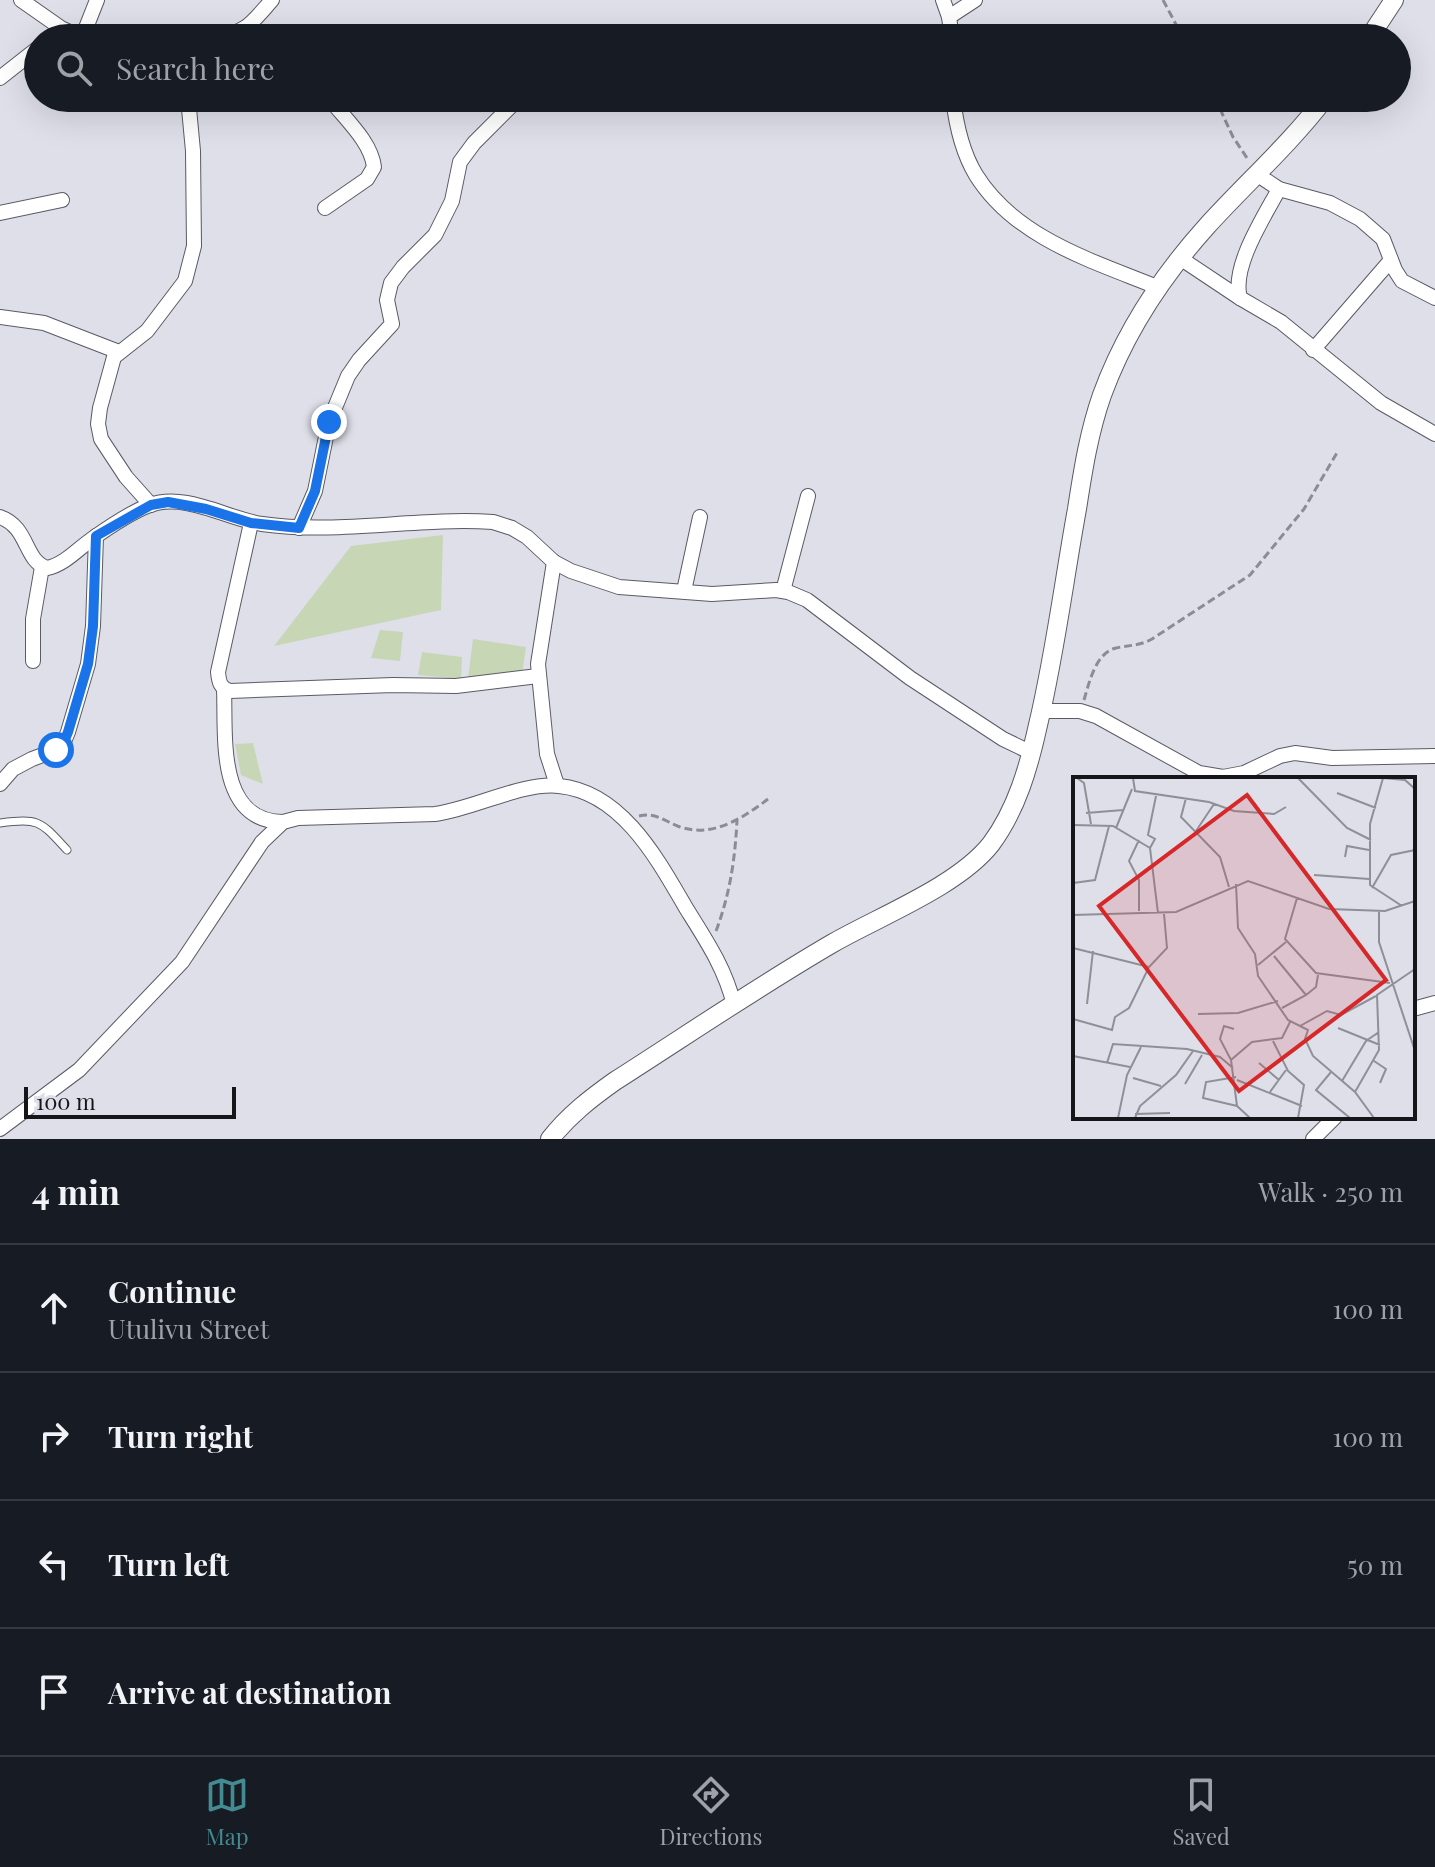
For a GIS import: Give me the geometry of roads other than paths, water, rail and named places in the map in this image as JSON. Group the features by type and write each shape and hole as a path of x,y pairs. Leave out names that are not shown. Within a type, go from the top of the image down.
{"street":[{"path":"21,0 46,24"},
{"path":"88,24 97,0"},
{"path":"250,24 272,0"},
{"path":"943,0 950,24"},
{"path":"949,17 975,0"},
{"path":"1378,24 1394,0"},
{"path":"0,78 24,59"},
{"path":"151,505 126,477 101,439 98,424 111,363 119,352 147,331 185,281 194,246 189,112"},
{"path":"325,208 367,179 374,167 373,156 340,112"},
{"path":"299,528 315,491 329,422 348,376 392,324 387,300 391,283 435,235 452,201 460,162 505,112"},
{"path":"955,112 975,174 1004,207 1060,247 1157,287"},
{"path":"550,1139 587,1101 832,944 937,887 989,847 1015,804 1032,753 1088,445 1102,396 1119,355 1139,315 1180,258 1313,112"},
{"path":"1258,175 1279,189 1330,203 1360,219 1383,239 1402,281 1435,298"},
{"path":"1240,298 1236,283 1241,267 1279,189"},
{"path":"0,213 62,200"},
{"path":"1180,258 1281,322 1381,403 1435,434"},
{"path":"1313,350 1391,260"},
{"path":"0,317 44,323 119,352"},
{"path":"783,591 808,496"},
{"path":"0,517 17,527 42,567 52,567 96,536 151,505 168,502 251,523 299,528 493,522 527,537 554,562 571,571 619,587 712,594 783,591 816,606 910,678 1003,739 1032,753"},
{"path":"684,591 700,517"},
{"path":"251,523 218,672 219,685 224,689 456,686 538,676"},
{"path":"0,784 13,769 56,750 63,744 68,732 88,664 93,626 96,536"},
{"path":"554,562 538,676 547,754 557,785"},
{"path":"33,661 33,619 42,567"},
{"path":"224,689 227,770 241,802 263,821 452,812 506,795 557,785 592,797 623,820 646,844 711,945 727,979 734,1005"},
{"path":"1042,711 1080,711 1114,725 1199,773 1223,777 1244,773 1280,756 1295,753 1332,758 1435,756"},
{"path":"0,1129 79,1070 182,962 253,853 283,822"},
{"path":"1415,1008 1435,1003"},
{"path":"1313,1139 1333,1119"}],"lane":[{"path":"0,823 38,822 67,850"}]}
